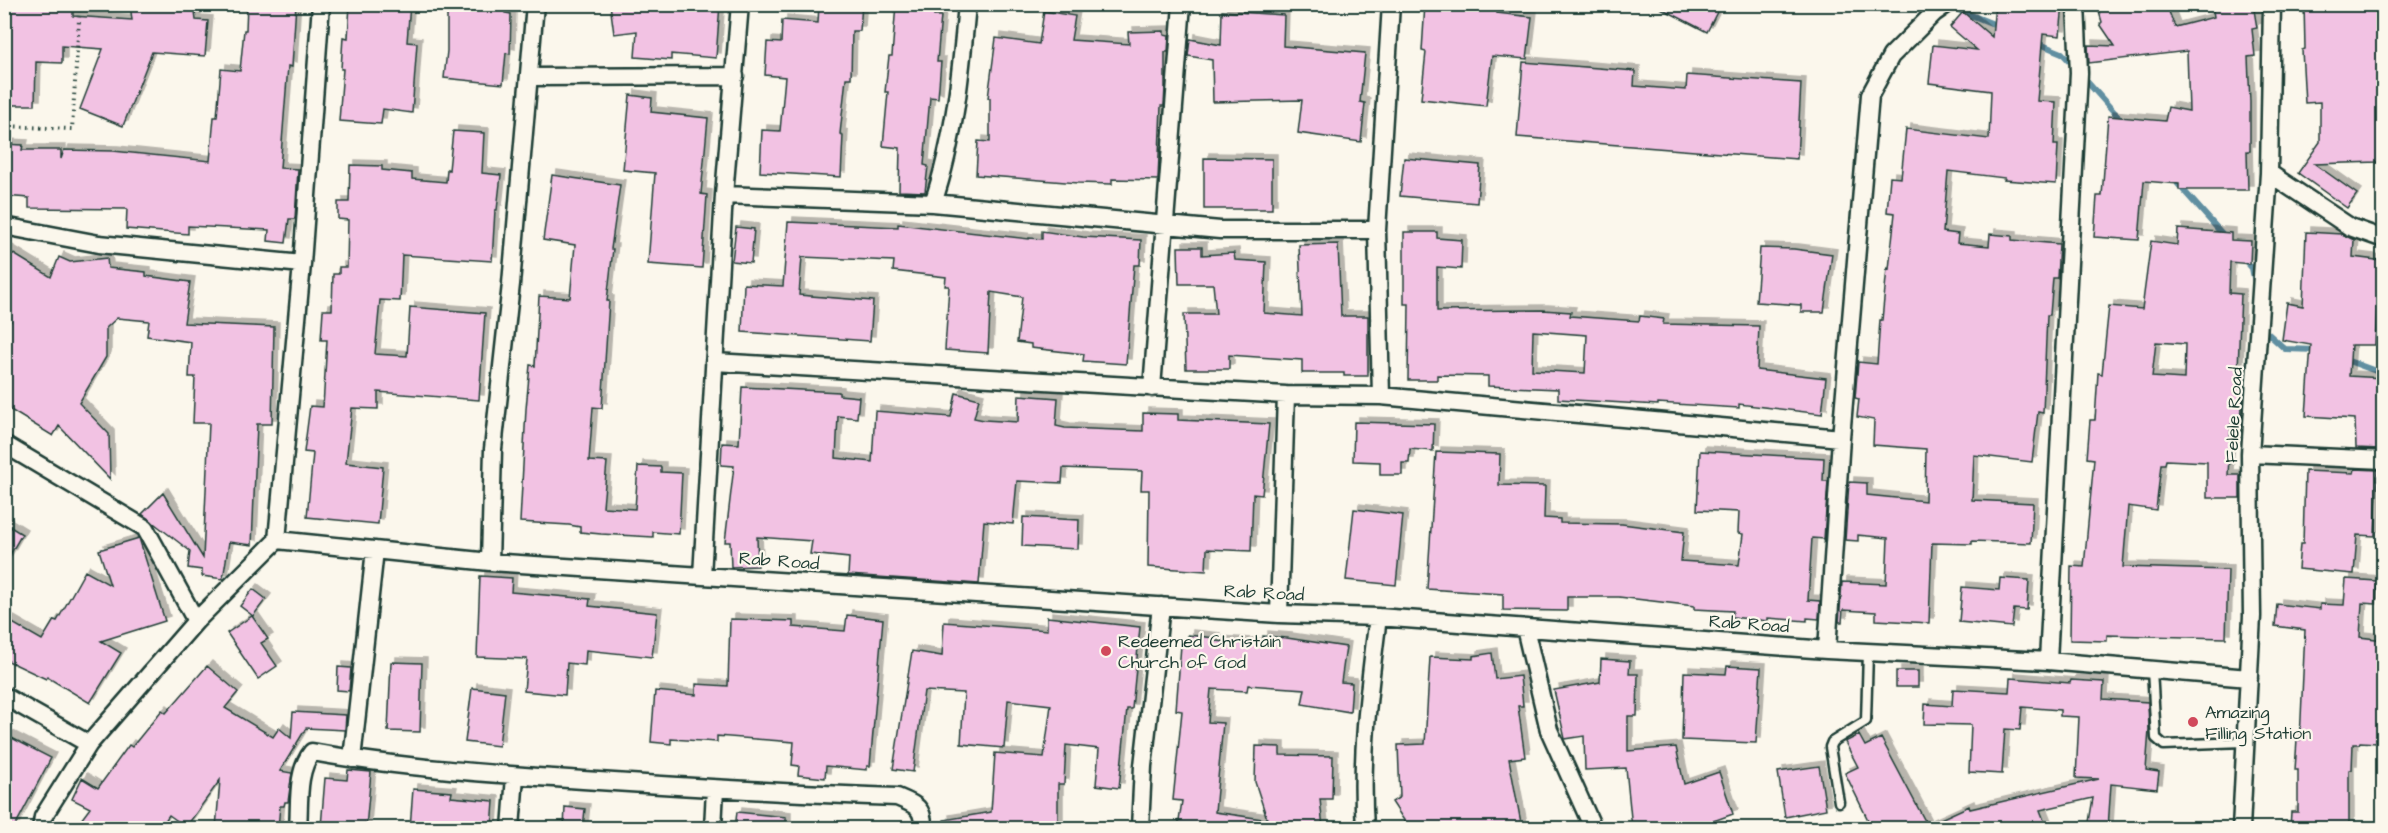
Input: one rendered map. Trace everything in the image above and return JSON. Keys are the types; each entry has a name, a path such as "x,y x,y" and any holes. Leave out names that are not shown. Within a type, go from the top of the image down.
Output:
{"street":[{"path":"41,828 43,817 89,744 196,621 277,540 302,264 321,4"},
{"path":"490,562 493,449 530,77 535,4"},
{"path":"702,576 724,195 740,4"},
{"path":"933,203 951,134 961,72 967,4"},
{"path":"1152,388 1182,4"},
{"path":"1381,396 1377,230 1391,4"},
{"path":"1827,650 1841,438 1870,95 1891,56 1947,4"},
{"path":"2048,661 2079,73 2076,4"},
{"name":"Felele Road","path":"2241,828 2252,616 2250,454 2269,173 2272,4"},
{"path":"530,77 735,76"},
{"path":"2269,173 2350,227 2384,239"},
{"path":"724,195 933,203 1220,230 1377,230"},
{"path":"4,226 99,244 302,264"},
{"path":"714,362 1286,395 1381,396 1841,438"},
{"path":"1279,614 1286,395"},
{"path":"4,444 145,528 196,621"},
{"path":"2250,454 2384,460"},
{"name":"Rab Road","path":"277,540 490,562 1279,614 1378,616 1827,650 2048,661 2249,678"},
{"path":"352,759 375,550"},
{"path":"1140,828 1143,766 1161,606"},
{"path":"1365,828 1362,788 1365,721 1378,616"},
{"path":"1525,628 1549,730 1593,828"},
{"path":"4,696 89,744"},
{"path":"298,828 305,761 312,752 352,759 515,776 715,789 897,797 915,804 924,818 923,828"},
{"path":"511,828 515,776"},
{"path":"713,828 715,789"}],"lane":[{"path":"1839,802 1830,747 1832,742 1866,721 1868,652"},
{"path":"2152,670 2156,738 2164,745 2244,742"}],"path":[{"path":"4,126 72,129 80,4"}],"building":[{"path":"4,4 73,4 73,16 132,20 130,4 194,4 196,20 208,21 205,56 152,52 123,126 80,109 103,49 62,46 62,63 36,62 35,105 4,105"},
{"path":"247,4 296,4 292,67 288,66 280,168 298,169 295,219 289,219 286,243 268,241 269,230 188,226 188,234 126,229 127,209 29,208 29,198 4,196 4,144 23,145 22,150 61,150 61,159 64,150 113,151 210,161 221,69 240,71"},
{"path":"350,4 410,4 407,42 417,43 412,113 383,109 381,124 339,121 343,37 348,38"},
{"path":"447,4 506,4 505,13 511,14 510,54 506,53 503,84 444,78 447,51"},
{"path":"610,4 720,4 716,58 671,54 671,60 635,57 637,31 614,34"},
{"path":"819,4 862,4 860,31 852,31 851,78 846,78 840,134 843,135 841,177 760,172 762,130 780,131 785,77 765,75 767,42 781,43 782,20 818,23"},
{"path":"896,4 936,4 934,16 941,16 937,62 941,62 938,98 930,97 924,165 928,166 925,192 899,191 900,148 883,146 888,92 885,92 889,56 892,56"},
{"path":"1425,4 1499,4 1497,13 1532,17 1527,59 1492,56 1486,106 1421,99 1426,52 1422,51"},
{"path":"1653,4 1721,4 1707,32"},
{"path":"1995,4 2063,4 2060,36 2043,34 2037,101 2056,102 2054,145 2058,145 2056,184 2004,180 2005,178 1948,171 1943,232 1958,234 1957,243 1989,246 1990,234 2012,236 2012,240 2059,244 2057,278 2053,278 2050,315 2047,315 2043,413 2038,412 2032,462 1974,455 1972,500 2033,503 2031,543 1972,541 1972,544 1932,543 1929,623 1876,620 1876,612 1843,610 1842,622 1839,622 1842,582 1886,584 1888,538 1858,535 1858,541 1845,540 1849,482 1867,483 1867,495 1925,501 1926,449 1873,445 1874,420 1857,417 1859,399 1855,398 1858,362 1877,364 1880,320 1882,320 1895,213 1887,212 1890,177 1901,178 1906,129 1989,139 1991,91 1929,83 1933,45 1977,50 1950,27 1963,12 1992,37"},
{"path":"2141,4 2166,4 2175,27 2214,17 2212,4 2253,4 2257,28 2252,29 2255,56 2248,57 2250,151 2247,151 2248,190 2179,190 2179,184 2144,181 2139,240 2094,237 2097,196 2102,196 2108,116 2165,121 2168,107 2189,111 2187,51 2089,63 2088,45 2115,46 2100,24 2102,22 2097,5 2127,5 2129,9"},
{"path":"2304,4 2368,4 2368,10 2383,9 2384,155 2378,162 2315,164 2357,194 2347,208 2298,173 2320,142 2320,102 2305,103 2302,50 2305,49"},
{"path":"1044,11 1075,16 1071,40 1129,44 1128,32 1164,31 1164,35 1169,36 1168,52 1165,52 1164,106 1161,106 1158,180 1112,179 1112,184 976,175 978,141 990,142 990,98 988,98 996,38 1039,44"},
{"path":"1222,11 1284,15 1283,46 1365,53 1360,102 1365,103 1361,142 1298,133 1302,100 1213,102 1212,60 1188,56 1190,39 1221,45"},
{"path":"1523,62 1635,71 1634,86 1686,90 1687,75 1801,83 1797,159 1517,137"},
{"path":"630,95 652,98 651,112 708,118 701,194 707,195 702,268 648,264 655,173 623,170"},
{"path":"453,131 484,133 482,173 501,175 497,210 495,210 492,261 402,255 400,301 380,300 375,354 407,356 410,307 485,313 479,400 378,392 378,409 352,408 346,463 383,467 378,524 307,517 313,453 304,452 310,406 323,407 327,340 321,340 323,310 332,310 333,274 339,274 339,267 347,267 348,220 338,219 338,202 349,202 350,165 382,166 382,170 412,173 412,179 446,182"},
{"path":"1204,158 1272,159 1272,209 1204,209"},
{"path":"1404,158 1480,165 1477,203 1400,196"},
{"path":"552,175 620,185 611,249 613,249 607,301 609,301 602,408 593,407 589,461 607,462 603,507 635,509 638,466 661,467 661,472 682,473 679,534 653,532 653,537 601,534 580,532 580,527 569,525 520,522 526,409 530,365 535,366 539,296 570,298 575,245 543,240"},
{"path":"788,222 898,227 898,224 1029,239 1042,239 1042,231 1083,237 1141,240 1140,265 1134,265 1126,364 1083,361 1084,354 1031,348 1031,344 1017,342 1022,297 991,292 988,353 945,350 949,286 945,286 946,277 893,271 894,261 802,257 799,295 873,301 870,341 742,332 744,284 783,286"},
{"path":"736,227 754,229 751,263 732,261"},
{"path":"2178,229 2231,233 2231,240 2251,241 2250,264 2230,262 2229,293 2241,294 2238,369 2244,369 2241,425 2231,424 2228,475 2240,475 2240,498 2207,498 2207,462 2166,460 2165,464 2161,464 2156,510 2128,506 2123,567 2228,570 2226,638 2107,635 2107,641 2070,640 2071,566 2084,567 2094,459 2087,458 2090,420 2095,420 2098,373 2102,374 2109,306 2142,309 2151,241 2177,245","holes":["2156,342 2185,344 2184,379 2152,377"]},
{"path":"1404,232 1437,232 1437,238 1462,240 1461,269 1437,267 1437,311 1543,310 1571,312 1570,316 1639,321 1640,316 1664,319 1663,324 1759,326 1757,370 1826,378 1822,414 1739,404 1739,408 1558,399 1558,389 1488,386 1488,376 1437,375 1437,380 1408,380 1409,304 1404,304","holes":["1533,331 1587,335 1585,373 1532,370"]},
{"path":"2306,232 2342,234 2354,240 2353,257 2384,261 2384,307 2377,306 2375,345 2351,345 2349,376 2383,378 2380,449 2356,448 2355,419 2306,416 2311,345 2282,340 2287,303 2303,306"},
{"path":"1338,244 1341,316 1368,316 1368,376 1344,376 1344,373 1302,373 1302,360 1229,355 1229,369 1186,369 1184,314 1216,314 1213,284 1179,284 1178,247 1202,247 1202,255 1234,253 1235,260 1266,262 1264,313 1302,316 1299,245"},
{"path":"4,248 51,277 59,257 70,262 107,258 108,268 146,272 146,276 190,282 184,323 274,327 272,424 257,424 252,545 229,542 223,579 202,576 202,570 188,568 190,551 142,514 163,493 203,558 209,423 193,423 195,377 189,377 191,342 147,336 149,321 117,318 106,328 106,357 79,403 109,434 110,479 59,426 53,436 4,406 4,331 11,321 4,317"},
{"path":"1760,248 1794,249 1832,254 1824,312 1801,312 1801,305 1756,302"},
{"path":"742,387 839,392 839,395 859,397 857,418 838,416 836,458 872,462 875,411 951,417 956,393 979,399 974,418 984,420 1018,422 1019,395 1058,398 1056,426 1065,428 1143,431 1143,413 1178,414 1178,420 1269,424 1262,495 1253,494 1251,551 1207,549 1206,571 1148,567 1149,490 1141,490 1142,471 1063,468 1062,483 1017,481 1013,524 984,521 979,584 848,575 849,558 810,554 812,541 757,537 758,566 731,567 730,542 725,542 734,466 721,465 722,443 739,444"},
{"path":"1354,422 1434,424 1433,451 1410,449 1409,463 1402,463 1402,475 1380,475 1380,462 1353,461"},
{"path":"1700,451 1824,458 1823,481 1828,481 1824,539 1812,538 1808,600 1820,601 1819,619 1807,618 1807,621 1768,618 1768,621 1732,617 1733,611 1694,609 1694,606 1619,597 1567,597 1567,611 1503,610 1503,594 1427,589 1436,452 1500,454 1499,485 1545,486 1544,518 1560,519 1560,523 1622,524 1684,532 1681,561 1739,565 1743,534 1738,533 1739,512 1697,510"},
{"path":"2355,469 2378,470 2375,536 2357,535 2354,574 2298,569 2300,544 2303,544 2305,471 2354,473"},
{"path":"1354,509 1403,515 1396,585 1346,580"},
{"path":"1023,517 1079,520 1078,549 1022,546"},
{"path":"4,523 22,534 4,565"},
{"path":"139,538 165,621 101,641 121,653 90,703 47,677 46,679 4,659 4,618 42,640 54,620 57,621 85,571 110,585 99,550"},
{"path":"480,576 512,578 511,592 590,599 589,606 657,613 652,657 586,650 585,665 567,663 565,695 524,691 527,659 477,657"},
{"path":"2000,578 2029,580 2027,610 2014,609 2012,627 1959,622 1962,587 1999,590"},
{"path":"2346,579 2377,581 2376,604 2362,603 2360,637 2384,640 2384,674 2377,743 2353,744 2352,770 2349,770 2349,828 2290,828 2291,812 2298,812 2298,770 2295,770 2297,740 2300,740 2305,630 2275,626 2277,604 2320,609 2320,604 2344,605"},
{"path":"253,589 266,599 253,616 240,606"},
{"path":"847,615 883,619 870,766 867,766 867,770 826,766 825,778 798,775 799,766 792,765 794,742 717,736 717,742 671,739 671,744 651,742 655,691 696,695 696,684 728,686 730,619 793,621 793,627 845,631"},
{"path":"252,616 268,639 261,643 277,666 258,679 227,633"},
{"path":"1047,617 1140,627 1132,709 1127,709 1119,788 1096,785 1099,749 1066,745 1064,784 1058,784 1058,828 945,828 944,820 991,812 995,753 1044,757 1051,705 1008,700 1004,748 961,744 964,693 924,691 913,772 893,769 912,651 942,656 944,622 1047,630"},
{"path":"1188,635 1215,638 1214,641 1263,644 1263,636 1346,647 1341,682 1352,683 1350,712 1302,704 1305,689 1248,685 1247,691 1211,689 1208,722 1223,723 1215,812 1262,819 1262,828 1178,828 1182,801 1173,800 1182,711 1176,710 1181,645 1187,646"},
{"path":"1492,653 1495,679 1520,676 1523,706 1518,706 1525,757 1509,759 1522,828 1409,828 1392,802 1400,797 1398,745 1425,744 1430,657 1473,659 1473,656"},
{"path":"1601,659 1630,661 1629,674 1638,674 1637,716 1628,716 1628,751 1676,747 1684,784 1719,772 1733,814 1694,828 1632,828 1626,768 1585,770 1584,736 1565,739 1554,690 1600,682"},
{"path":"391,662 422,663 420,732 388,731"},
{"path":"207,666 238,692 225,708 273,737 279,728 291,738 293,712 346,715 345,730 306,728 280,771 292,773 288,802 280,806 278,828 216,828 220,780 186,827 169,815 160,828 75,828 90,808 72,799 82,778 98,788 129,745 132,747 162,710 166,713"},
{"path":"1727,666 1761,668 1756,743 1682,740 1684,672 1726,674"},
{"path":"338,667 351,668 349,691 337,690"},
{"path":"1896,671 1918,671 1918,687 1896,687"},
{"path":"2010,678 2070,683 2071,680 2104,682 2103,699 2148,702 2149,730 2146,770 2159,772 2157,789 2111,784 2108,828 2088,828 2093,798 2040,810 2047,828 1921,828 1969,806 1970,809 2099,779 2076,778 2079,717 2060,716 2060,710 2022,707 2020,730 2005,729 2002,774 1969,772 1971,725 1924,724 1925,704 1952,706 1953,689 2009,692"},
{"path":"472,688 505,692 499,746 465,742"},
{"path":"4,734 51,758 14,828 4,828"},
{"path":"1859,735 1865,746 1881,738 1926,823 1918,828 1887,828 1884,824 1872,828 1845,773 1858,767 1845,742"},
{"path":"1256,746 1280,747 1280,755 1333,756 1332,799 1320,799 1323,828 1270,828 1255,782"},
{"path":"1819,766 1826,809 1785,817 1778,772"},
{"path":"348,770 371,772 366,828 321,827 325,778 347,780"},
{"path":"413,789 452,792 451,797 494,801 492,828 410,828"},
{"path":"565,807 585,809 583,828 564,828"},
{"path":"737,812 786,817 786,828 735,828"}],"waterway":[{"path":"1946,5 2001,27"},
{"path":"2035,42 2062,53 2076,68"},
{"path":"2082,76 2123,122"},
{"path":"2178,184 2225,237"},
{"path":"2243,258 2252,268 2255,283"},
{"path":"2263,326 2263,329 2285,349 2317,350"},
{"path":"2343,359 2384,374"}],"place":[{"name":"Redeemed Christain Church of God","path":"1106,651"},
{"name":"Amazing Filling Station","path":"2193,722"}]}
